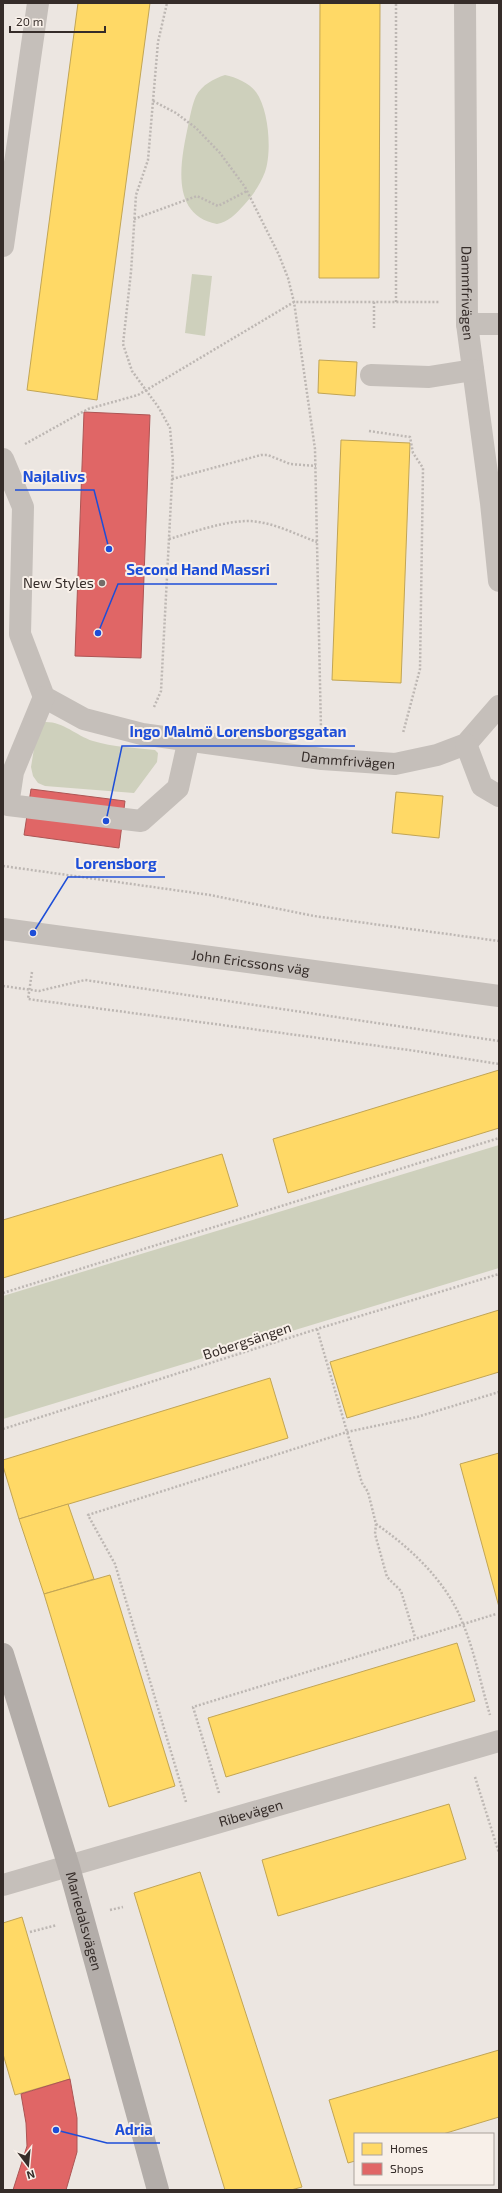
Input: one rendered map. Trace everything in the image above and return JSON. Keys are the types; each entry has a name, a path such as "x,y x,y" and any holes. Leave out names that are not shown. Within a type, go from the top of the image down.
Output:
{"main road":[{"name":"Mariedalsvägen","path":"3,1654 69,1867 158,2190"}],"street":[{"path":"3,246 38,3"},
{"name":"Dammfrivägen","path":"465,3 467,324 491,503 499,581"},
{"path":"467,324 499,324"},
{"path":"371,375 429,377 473,370"},
{"path":"3,459 23,507 12,633 44,697 13,772 8,805 141,821 178,788 189,739"},
{"name":"Dammfrivägen","path":"44,697 84,719 142,734 189,739 322,760 395,764 437,755 466,744 499,706"},
{"path":"466,744 482,786 499,796"},
{"name":"John Ericssons väg","path":"3,929 499,996"},
{"name":"Ribevägen","path":"3,1885 194,1831 498,1741"}],"path":[{"path":"142,734 161,691 172,479 170,428 159,408 145,391 132,371 123,344 131,272 136,195 148,160 158,42 167,3"},
{"path":"396,3 396,302"},
{"path":"153,101 176,113 196,128 220,152 247,191 279,255 288,278 294,302 315,449 322,760"},
{"path":"134,219 197,196 218,206 247,191"},
{"path":"23,445 88,409 138,395 294,302 466,302"},
{"path":"374,302 374,330"},
{"path":"369,431 410,437 413,453 423,468 420,669 395,764"},
{"path":"172,479 260,455 268,455 290,464 316,466"},
{"path":"169,539 212,526 247,522 268,524 317,542"},
{"path":"3,866 210,895 314,916 499,941"},
{"path":"32,972 28,999 416,1051 499,1064"},
{"path":"3,986 39,991 86,980 499,1040"},
{"path":"3,1293 499,1138"},
{"name":"Bobergsängen","path":"3,1430 318,1329 499,1274"},
{"path":"318,1329 362,1483 368,1492 376,1524 375,1534 387,1577 401,1590 415,1637"},
{"path":"194,1831 115,1564 88,1515 347,1432 417,1417 499,1392"},
{"path":"376,1524 395,1537 426,1567 451,1599 464,1624 498,1741"},
{"path":"228,1820 192,1707 415,1637 496,1614"},
{"path":"467,1750 499,1853"}],"green space":[{"path":"225,75 234,77 246,83 256,92 264,109 269,143 265,172 253,194 235,214 225,221 217,224 202,219 191,210 185,198 181,170 185,140 193,103 196,96 208,83"},
{"path":"192,274 212,276 205,336 185,333"},
{"path":"44,722 51,722 63,726 93,741 108,745 155,750 158,753 157,762 134,793 45,786 38,783 33,776 31,767 37,730"},
{"path":"499,1145 499,1268 3,1419 3,1296"}],"building: Homes":[{"path":"78,3 150,3 97,400 27,390"},
{"path":"320,3 380,3 379,278 319,278"},
{"path":"319,360 357,362 355,396 318,393"},
{"path":"341,440 410,443 401,683 332,680"},
{"path":"396,792 443,796 439,838 392,833"},
{"path":"499,1070 499,1128 288,1193 273,1139"},
{"path":"222,1154 238,1206 3,1278 3,1220"},
{"path":"499,1310 499,1372 347,1418 330,1362"},
{"path":"270,1378 288,1438 19,1519 3,1466 3,1460"},
{"path":"499,1453 499,1607 460,1464"},
{"path":"68,1504 94,1579 44,1594 19,1519"},
{"path":"110,1575 175,1786 109,1807 44,1594"},
{"path":"457,1643 475,1701 226,1777 208,1718"},
{"path":"449,1804 466,1859 278,1916 262,1860"},
{"path":"200,1872 302,2187 291,2190 225,2190 134,1893"},
{"path":"22,1917 70,2079 15,2095 3,2054 3,1923"},
{"path":"499,2050 499,2117 446,2133 354,2133 354,2161 348,2163 329,2100"}],"building: Shops":[{"path":"84,412 150,415 141,658 75,656"},
{"path":"31,789 125,801 119,848 24,835"},
{"path":"70,2079 77,2118 77,2152 66,2190 13,2190 27,2146 26,2123 21,2094"}],"place":[{"name":"Najlalivs","path":"109,549"},
{"name":"New Styles","path":"102,583"},
{"name":"Second Hand Massri","path":"98,633"},
{"name":"Ingo Malmö Lorensborgsgatan","path":"106,821"},
{"name":"Lorensborg","path":"33,933"},
{"name":"Adria","path":"56,2130"}]}
